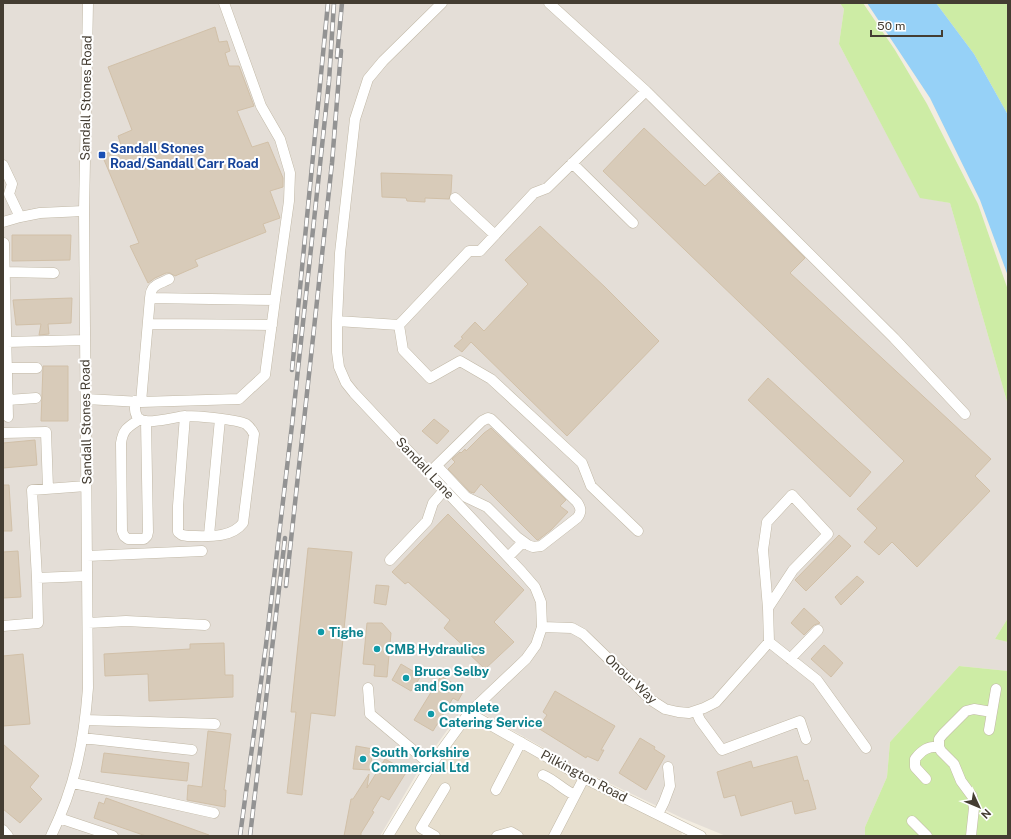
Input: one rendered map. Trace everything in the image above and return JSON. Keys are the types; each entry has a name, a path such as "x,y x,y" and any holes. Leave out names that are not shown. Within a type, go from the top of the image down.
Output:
{"street":[{"name":"Sandall Stones Road","path":"51,836 72,783 86,720 88,688 84,211 88,3"},
{"path":"86,399 138,402 239,399 265,376 289,201 290,173 280,139 261,106 224,3"},
{"name":"Sandall Lane","path":"388,836 431,765 469,713 526,659 536,644 542,627 541,602 535,587 445,489 433,470 354,393 346,383 339,367 337,352 337,321 340,253 355,119 368,79 383,61 442,3"},
{"path":"549,3 646,91 894,338 965,414"},
{"path":"399,325 469,251 480,251 534,193 547,188 646,91"},
{"path":"572,163 633,223"},
{"path":"3,165 12,184 9,194 20,217"},
{"path":"455,198 494,235"},
{"path":"3,222 40,213 84,211"},
{"path":"4,243 8,416"},
{"path":"5,272 54,273"},
{"path":"169,279 150,290 148,324 138,402 135,413 143,420 148,532 147,536 144,538 128,539 124,536 122,531 122,434 126,428 143,420 185,416 237,421 246,424 251,428 254,434 243,523 239,528 225,535 188,536 182,535 178,532 178,506 185,416"},
{"path":"150,298 275,300"},
{"path":"337,321 399,325"},
{"path":"148,324 272,325"},
{"path":"399,325 403,350 430,378 460,361 490,379 582,463 591,486 638,531"},
{"path":"6,342 84,340"},
{"path":"6,371 37,368"},
{"path":"8,400 36,398"},
{"path":"488,418 495,422 577,502 581,509 580,515 541,546 534,546 523,542 487,507 466,497 433,470 482,421 488,418"},
{"path":"209,535 220,419"},
{"path":"3,433 46,432 48,488"},
{"path":"3,626 38,622 32,490 86,486"},
{"path":"390,560 428,521 433,503 445,489"},
{"path":"768,608 793,570 828,534 792,495 766,522 764,550 769,642 817,680 866,748"},
{"path":"508,556 523,542"},
{"path":"87,556 202,551"},
{"path":"37,578 87,576"},
{"path":"88,623 126,621 205,624"},
{"name":"Onour Way","path":"542,627 572,628 583,634 651,700 665,709 683,713 696,711 716,702 769,642"},
{"path":"790,659 818,630"},
{"path":"368,688 370,714 431,765"},
{"path":"989,730 996,689"},
{"path":"971,836 974,808 972,796 970,791 961,781 954,764 939,747 939,743 941,736 966,711 974,709 992,712"},
{"path":"696,711 700,720 722,750 800,721 806,739"},
{"name":"Pilkington Road","path":"469,713 584,778 701,836"},
{"path":"86,720 215,724"},
{"path":"82,738 192,750"},
{"path":"496,790 521,742"},
{"path":"926,779 915,767 915,758 924,749 939,747"},
{"path":"658,814 670,786 668,767"},
{"path":"543,775 553,779 568,792 575,795"},
{"path":"554,836 584,778"},
{"path":"72,783 151,799 214,814"},
{"path":"435,836 419,832 445,788"},
{"path":"59,818 113,836"},
{"path":"912,822 928,836"},
{"path":"3,830 8,836"},
{"path":"497,836 511,832 518,836"}],"shaded area":[{"path":"3,3 840,3 844,9 839,44 920,197 950,203 1008,405 1008,618 995,639 1008,642 1008,671 959,666 890,742 887,777 865,827 865,836 726,836 682,818 584,771 466,704 420,768 380,836 3,836"},
{"path":"470,720 572,777 681,830 682,836 394,836 433,768"}],"green space":[{"path":"840,3 863,3 895,50 927,104 978,204 1008,290 1008,405 950,203 920,198 839,44 844,9"},
{"path":"936,3 1008,3 1008,115 974,54"},
{"path":"1008,618 1008,642 995,639"},
{"path":"959,666 1008,671 1008,836 865,836 865,827 887,777 890,742"}],"water":[{"path":"867,3 936,3 974,54 1008,115 1008,276 980,200 930,98"}],"building":[{"path":"215,27 219,42 227,41 230,51 225,53 229,66 239,66 254,106 237,111 252,147 268,142 283,178 283,187 270,191 280,218 263,224 266,232 195,260 198,266 175,276 170,273 166,273 148,283 130,246 139,243 102,155 122,148 118,136 132,130 108,67"},
{"path":"644,128 705,186 719,173 805,258 790,273 991,459 975,476 990,491 917,567 892,542 879,555 864,542 877,528 857,509 904,461 603,171"},
{"path":"381,173 452,175 451,193 449,199 425,198 425,202 407,201 406,198 382,197"},
{"path":"540,226 605,287 659,341 567,436 471,342 462,352 454,346 463,338 461,337 475,322 484,331 528,284 505,260"},
{"path":"12,235 71,235 70,260 12,261"},
{"path":"72,298 71,323 48,324 49,334 39,335 41,324 16,325 13,300"},
{"path":"43,366 68,366 68,421 41,421"},
{"path":"768,378 871,472 850,497 748,400"},
{"path":"434,419 449,431 437,444 422,431"},
{"path":"491,428 566,500 560,506 568,512 551,530 538,540 481,484 474,493 470,492 448,469 455,462 452,459 465,449 466,451"},
{"path":"35,440 37,465 3,468 3,443"},
{"path":"3,485 9,485 12,531 3,531"},
{"path":"448,514 524,590 494,622 514,642 485,669 466,651 468,650 444,628 450,620 408,582 405,584 392,572"},
{"path":"839,535 851,546 806,591 795,580"},
{"name":"Tighe","path":"308,548 352,552 335,716 311,713 302,795 287,793 296,712 291,712"},
{"path":"18,551 21,597 3,598 3,552"},
{"path":"857,576 864,582 841,605 835,597"},
{"path":"376,585 389,586 386,605 374,603"},
{"path":"804,608 820,623 814,625 804,635 791,623"},
{"name":"CMB Hydraulics","path":"367,623 382,623 391,633 387,677 374,676 375,665 363,664"},
{"path":"224,643 225,675 233,675 233,697 149,701 148,674 105,676 104,654 190,649 190,644"},
{"path":"824,645 843,663 831,677 811,659"},
{"path":"23,654 30,724 3,726 3,656"},
{"name":"Bruce Selby and Son","path":"401,664 421,676 411,691 392,680"},
{"path":"441,676 464,690 458,701 453,698 433,731 414,720"},
{"path":"555,691 615,726 601,750 604,750 598,761 587,756 586,758 538,728 547,715 543,712"},
{"path":"208,731 231,734 224,790 226,790 225,807 187,800 188,785 202,787"},
{"path":"640,738 655,747 654,749 665,756 646,790 619,773"},
{"path":"3,744 39,776 30,787 42,799 20,823 3,809"},
{"name":"South Yorkshire Commercial Ltd","path":"356,746 373,749 370,770 353,769"},
{"path":"104,753 189,763 187,781 101,772"},
{"path":"797,756 804,781 808,780 816,809 795,814 792,801 741,816 735,795 724,798 717,772 751,761 753,768"},
{"path":"385,759 407,771 389,800 381,796 372,811 374,812 361,833 361,836 344,836 351,799 353,799 369,774 367,788"},
{"path":"106,798 209,836 146,836 94,818 99,802 104,804"}],"railway":[{"path":"292,370 328,3"},
{"path":"240,836 266,645 292,425 329,81 334,3"},
{"path":"337,57 342,3"},
{"path":"286,586 332,163 341,51"},
{"path":"250,836 285,538"}],"place":[{"name":"Sandall Stones Road/Sandall Carr Road","path":"102,155"},
{"name":"Tighe","path":"321,632"},
{"name":"CMB Hydraulics","path":"377,649"},
{"name":"Bruce Selby and Son","path":"406,678"},
{"name":"Complete Catering Service","path":"431,714"},
{"name":"South Yorkshire Commercial Ltd","path":"363,759"}]}
